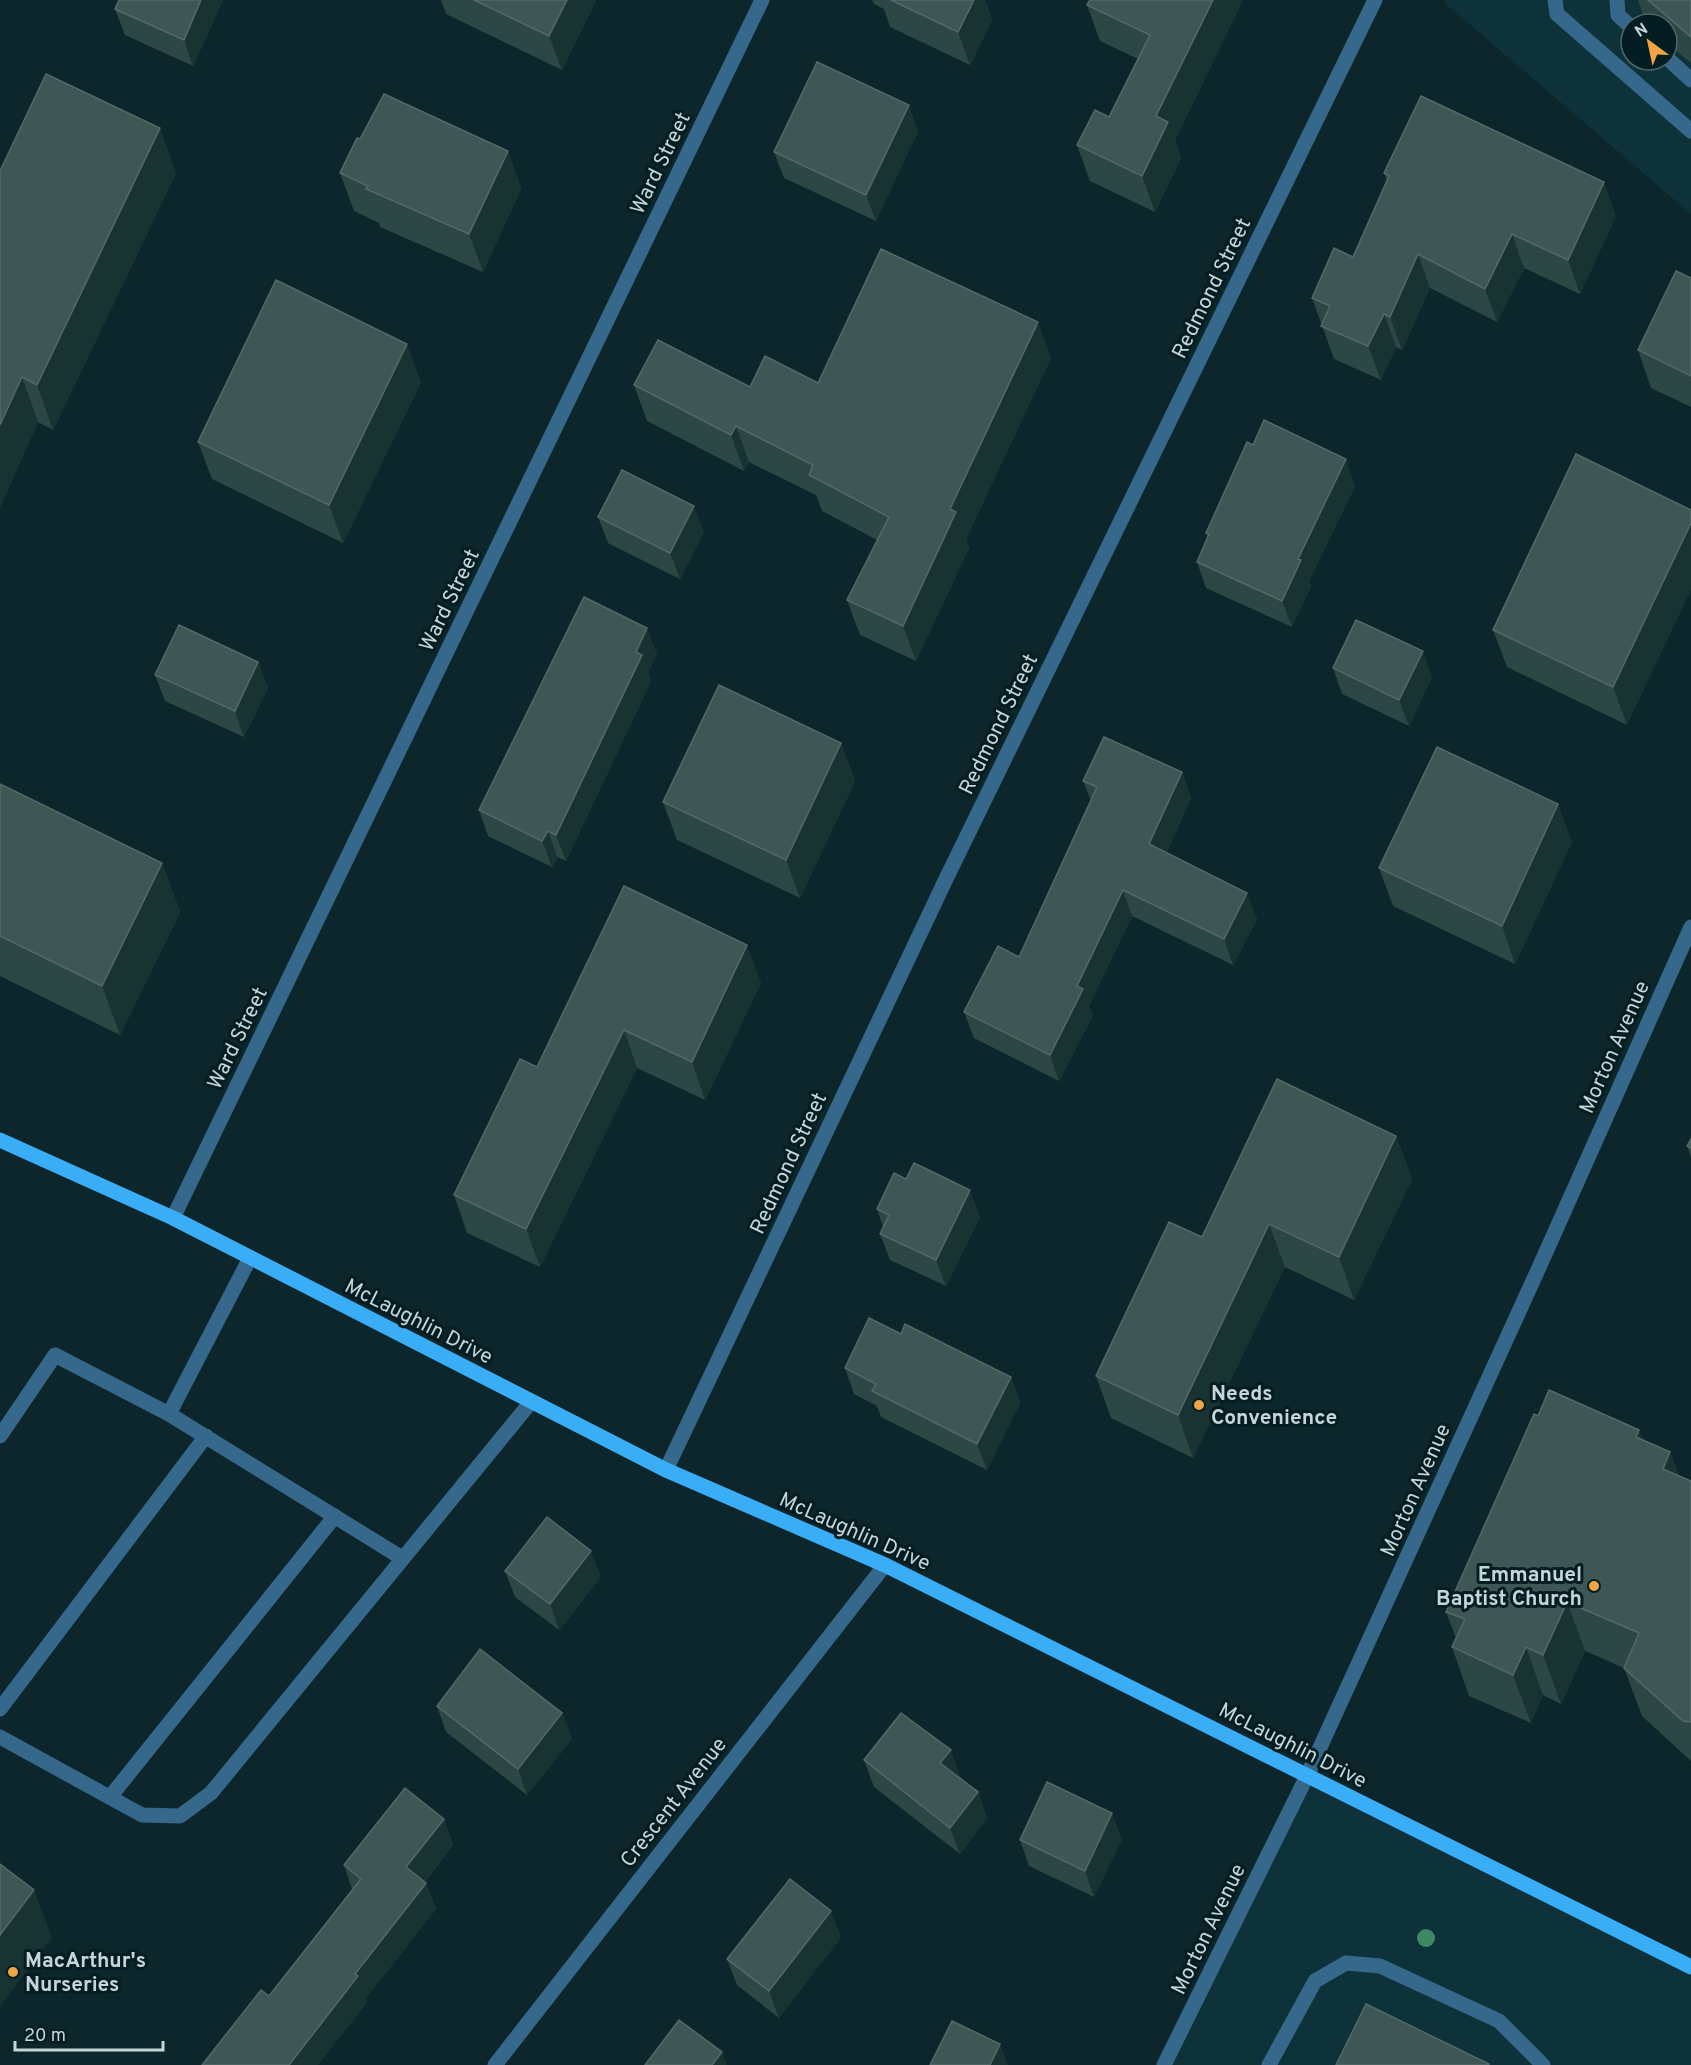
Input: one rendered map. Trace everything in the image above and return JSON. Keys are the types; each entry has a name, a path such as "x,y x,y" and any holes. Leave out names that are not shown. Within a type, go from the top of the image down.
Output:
{"main road":[{"name":"McLaughlin Drive","path":"0,1140 173,1218 666,1470 885,1565 1691,1966"}],"street":[{"name":"Ward Street","path":"173,1218 762,0"},
{"name":"Redmond Street","path":"666,1470 945,881 1375,0"},
{"path":"1555,0 1557,14 1691,131"},
{"path":"1617,0 1619,16"},
{"path":"1679,69 1691,80"},
{"name":"Morton Avenue","path":"1164,2065 1307,1776 1537,1272 1691,927"},
{"path":"169,1414 250,1258"},
{"path":"0,1436 55,1355 169,1414 402,1557"},
{"path":"0,1737 142,1815 180,1816 211,1793 531,1402"},
{"path":"0,1709 206,1436"},
{"path":"110,1797 334,1516"},
{"name":"Crescent Avenue","path":"495,2065 885,1565"},
{"path":"1269,2065 1315,1981 1346,1963 1380,1966 1499,2021 1543,2065"}],"shaded area":[{"path":"1443,0 1691,0 1691,214 1447,5"},
{"path":"1307,1776 1691,1967 1691,2065 1164,2065"}],"building":[{"path":"119,0 201,0 184,40 115,9"},
{"path":"474,0 567,0 549,36"},
{"path":"891,0 974,0 958,32"},
{"path":"1090,0 1213,0 1156,116 1168,122 1142,176 1077,145 1095,110 1109,117 1150,35 1087,5"},
{"path":"1648,0 1691,0 1691,37 1679,27 1679,12 1662,12"},
{"path":"817,62 909,105 866,195 774,152"},
{"path":"46,74 160,128 37,385 22,377 0,425 0,171"},
{"path":"384,94 508,151 469,234 366,189 368,186 340,173 357,138 360,139"},
{"path":"1421,96 1604,182 1568,260 1512,234 1485,289 1418,254 1390,317 1384,314 1368,346 1321,326 1330,306 1312,298 1334,248 1353,257 1389,176 1384,173"},
{"path":"881,249 1038,322 950,509 956,512 903,626 847,600 889,517 809,475 813,465 736,426 731,435 634,385 658,340 750,387 765,356 818,383"},
{"path":"1676,271 1691,278 1691,376 1638,350"},
{"path":"276,280 407,344 329,505 198,442"},
{"path":"1264,420 1346,459 1298,559 1301,560 1282,601 1197,562 1209,534 1206,533 1247,442 1253,445"},
{"path":"1576,454 1691,510 1691,523 1613,687 1493,630"},
{"path":"622,470 694,506 670,553 598,517"},
{"path":"584,597 647,628 636,652 642,655 556,835 548,831 542,841 479,810"},
{"path":"1356,620 1423,651 1399,700 1333,668"},
{"path":"179,625 258,662 235,711 155,675"},
{"path":"719,685 841,743 786,860 663,802"},
{"path":"1104,737 1182,772 1149,844 1247,893 1224,939 1123,890 1077,986 1083,989 1050,1055 964,1012 998,946 1019,957 1097,787 1083,781"},
{"path":"1437,747 1558,804 1502,926 1379,868"},
{"path":"0,784 162,863 102,986 0,936"},
{"path":"624,886 747,945 692,1062 624,1030 526,1229 454,1195 520,1059 537,1067"},
{"path":"1277,1079 1396,1136 1339,1257 1269,1224 1178,1415 1096,1376 1169,1222 1202,1237"},
{"path":"914,1163 970,1190 936,1260 880,1234 889,1215 877,1209 894,1173 906,1179"},
{"path":"869,1318 901,1334 905,1324 1011,1377 977,1444 872,1391 876,1384 845,1368"},
{"name":"Emmanuel Baptist Church","path":"1549,1390 1639,1430 1636,1437 1670,1452 1663,1469 1691,1481 1691,1722 1683,1721 1624,1668 1639,1633 1567,1602 1543,1655 1526,1647 1513,1675 1452,1647 1465,1619 1446,1612 1534,1414 1538,1416"},
{"path":"547,1517 591,1551 550,1604 505,1571"},
{"path":"480,1649 562,1713 518,1769 437,1706"},
{"path":"901,1713 951,1750 940,1763 978,1792 950,1828 864,1760"},
{"path":"1047,1782 1112,1813 1085,1871 1020,1840"},
{"path":"405,1788 444,1819 406,1867 426,1883 355,1974 358,1976 289,2065 202,2065 261,1990 269,1996 361,1879 344,1865"},
{"path":"0,1864 34,1890 0,1935"},
{"path":"790,1879 831,1911 769,1991 727,1959"},
{"path":"1366,2004 1489,2064 1489,2065 1336,2065"},
{"path":"679,2020 722,2052 712,2065 645,2065"},
{"path":"952,2021 1000,2044 990,2065 930,2065"}],"place":[{"name":"Needs Convenience","path":"1199,1405"},
{"name":"Emmanuel Baptist Church","path":"1594,1586"},
{"name":"MacArthur's Nurseries","path":"13,1972"}]}
